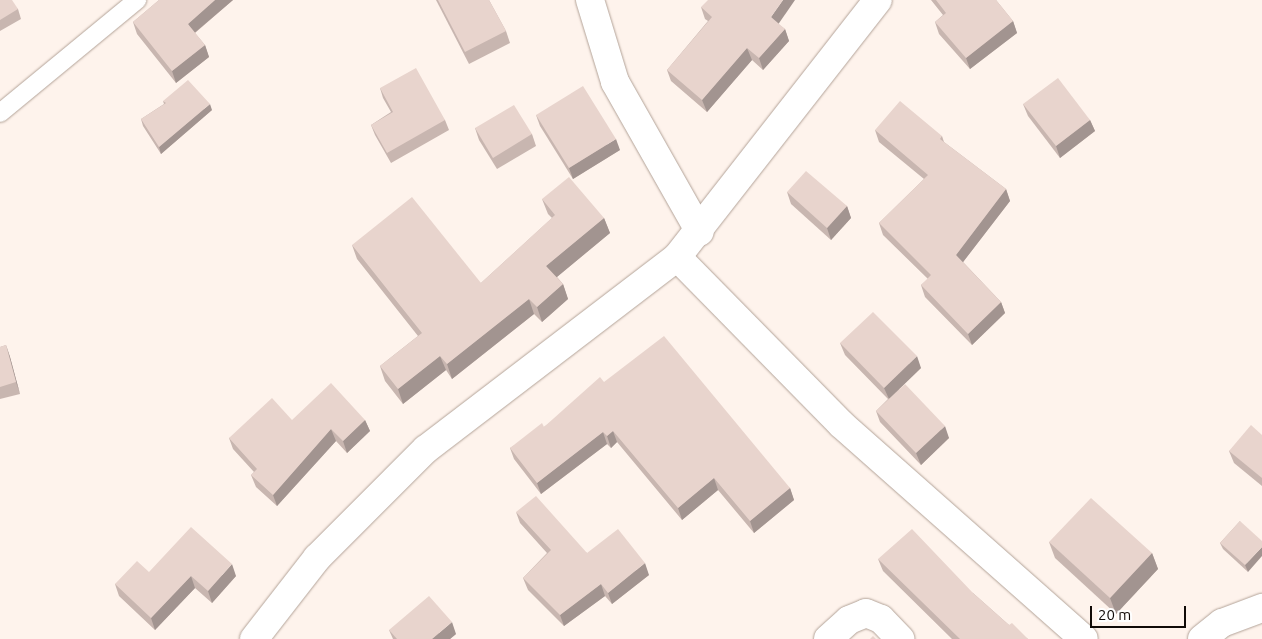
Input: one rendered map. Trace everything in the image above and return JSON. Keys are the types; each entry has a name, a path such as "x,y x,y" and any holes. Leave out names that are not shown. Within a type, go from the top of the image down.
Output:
{"street":[{"path":"590,0 615,82 700,232"},
{"path":"254,639 318,558 426,449 678,257 700,232 878,0"},
{"path":"678,257 840,424 1084,639"},
{"path":"1202,639 1222,623 1262,608"},
{"path":"828,639 849,620 866,613 881,619 900,639"}],"lane":[{"path":"0,113 137,0"}],"building":[{"path":"0,0 12,0 18,9 0,20"},
{"path":"159,0 215,0 188,24 205,45 172,71 133,22"},
{"path":"438,0 489,0 506,31 465,52"},
{"path":"708,0 783,0 771,17 785,29 759,58 747,48 702,100 667,70 712,17 701,7"},
{"path":"936,0 996,0 1013,21 966,58 935,22 946,13"},
{"path":"416,68 445,120 387,153 371,125 393,112 380,88"},
{"path":"1058,78 1090,120 1056,146 1023,104"},
{"path":"188,80 210,104 159,147 141,119 166,103 163,101"},
{"path":"583,86 616,139 569,168 536,115"},
{"path":"900,101 942,136 940,139 1006,189 956,255 1001,302 968,334 921,285 931,275 879,223 928,175 875,130"},
{"path":"514,105 532,134 493,158 475,128"},
{"path":"806,171 847,206 827,228 787,192"},
{"path":"569,177 604,218 546,266 563,284 537,307 529,299 447,364 440,356 398,389 380,366 422,333 352,245 412,197 481,283 555,215 542,199"},
{"path":"873,312 917,356 884,388 840,343"},
{"path":"664,336 790,488 750,521 714,478 678,508 613,431 607,436 603,432 537,483 510,448 542,423 544,427 600,377 604,382"},
{"path":"6,345 16,382 0,387 0,347"},
{"path":"331,383 365,420 343,441 331,429 273,495 251,475 257,469 229,438 272,398 292,420"},
{"path":"905,384 945,426 916,453 876,411"},
{"path":"1251,425 1262,435 1262,478 1229,451"},
{"path":"536,496 587,553 618,529 645,563 608,593 601,584 560,615 523,578 551,550 516,512"},
{"path":"1091,498 1152,553 1110,598 1049,542"},
{"path":"1240,521 1262,541 1262,547 1245,565 1220,543"},
{"path":"191,527 232,564 208,591 191,576 151,618 115,584 137,561 149,572"},
{"path":"912,529 973,593 1009,625 1012,623 1028,639 960,639 878,559"},
{"path":"429,596 452,622 432,639 397,639 389,630"}]}
